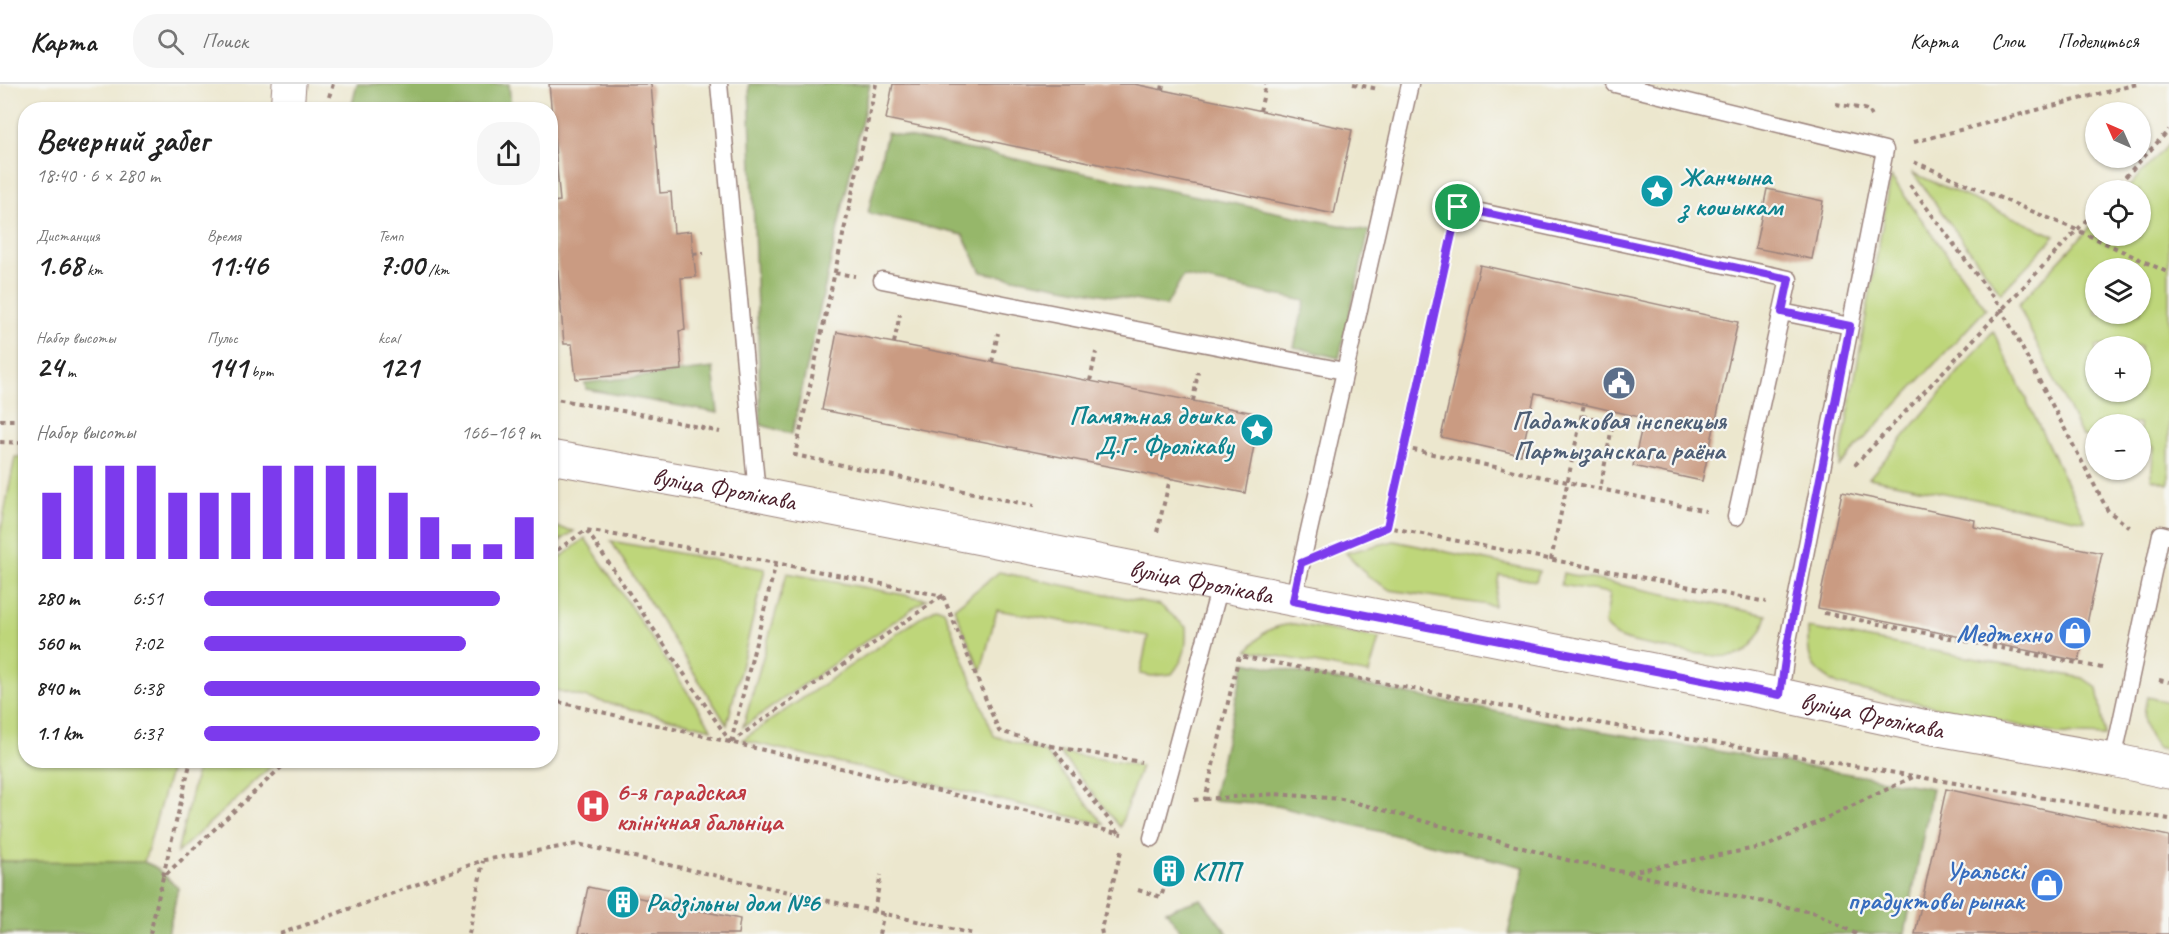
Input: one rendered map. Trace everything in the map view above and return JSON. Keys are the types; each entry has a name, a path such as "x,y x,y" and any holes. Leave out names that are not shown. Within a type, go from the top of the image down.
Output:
{"street":[{"path":"288,102 289,84"},
{"name":"вуліца Фролікава","path":"558,458 757,494 1780,695 1926,727 2169,772"}],"lane":[{"path":"719,84 757,494"},
{"path":"1293,601 1410,84"},
{"path":"1615,84 1885,150 1787,646 1780,695"},
{"path":"1458,207 1789,279 1736,517"},
{"path":"882,280 1344,371"},
{"path":"1782,312 1850,326"},
{"path":"2113,760 2161,534 2169,536"},
{"path":"1152,838 1220,586"}],"path":[{"path":"795,455 876,84"},
{"path":"1162,90 1163,84"},
{"path":"1260,111 1266,84"},
{"path":"1885,150 2137,84"},
{"path":"1869,110 1885,150 2001,308 2108,511 2158,549"},
{"path":"2122,180 2169,130"},
{"path":"1885,150 2077,230 2169,273"},
{"path":"1387,527 1458,207"},
{"path":"1847,473 2085,222"},
{"path":"693,254 705,253"},
{"path":"882,280 887,297 902,300 894,343"},
{"path":"992,362 998,330"},
{"path":"1090,381 1097,349"},
{"path":"1193,401 1199,369"},
{"path":"558,399 650,416 753,440 795,455 1042,507"},
{"path":"1551,560 1584,404"},
{"path":"1582,416 1613,422 1600,489"},
{"path":"0,420 18,420"},
{"path":"0,442 18,443"},
{"path":"1404,448 1736,517"},
{"path":"1156,532 1170,479"},
{"path":"1301,563 1387,527 2131,674"},
{"path":"558,549 586,530 776,563 943,596"},
{"path":"586,530 731,743"},
{"path":"731,743 776,563"},
{"path":"731,743 943,596"},
{"path":"943,596 999,731 1051,746 1147,763"},
{"path":"1239,656 1563,717 2169,819"},
{"path":"558,702 1121,835"},
{"path":"1051,746 1121,835"},
{"path":"150,934 189,768"},
{"path":"163,877 280,768"},
{"path":"1626,873 1767,846 1913,777"},
{"path":"1205,799 1275,794 1342,799 1571,861 1815,913 1856,934"},
{"path":"1102,934 1101,929 1122,851 1121,835 1125,825"},
{"path":"280,934 484,860 577,844 974,934"},
{"path":"469,934 484,860"},
{"path":"873,911 881,875"},
{"path":"1138,890 1161,897 1164,885"},
{"path":"879,934 884,913"}],"green space":[{"path":"357,84 509,84 510,102 353,102"},
{"path":"749,84 870,84 792,434 761,425"},
{"path":"887,133 1369,231 1339,358 1294,347 1305,301 1183,276 1166,306 981,272 963,235 868,213"},
{"path":"2169,144 2169,484 2151,479 2154,447 2151,446 2151,414 2085,414 2085,436 2082,436 2018,305 2085,233 2085,246 2151,246 2151,180 2135,180 2146,168 2151,168 2151,163"},
{"path":"1913,173 2055,236 2001,293"},
{"path":"1891,177 1986,309 1839,466"},
{"path":"1993,331 2085,521 1869,478"},
{"path":"713,368 718,413 586,389 585,383"},
{"path":"15,457 18,457 18,768 171,768 144,862 155,867 178,888 168,934 0,934 0,535"},
{"path":"558,528 574,531 558,542"},
{"path":"585,538 712,729 558,691 558,559"},
{"path":"611,541 765,569 727,725"},
{"path":"1394,541 1539,571 1536,581 1499,575 1494,606 1390,590 1369,577 1346,553"},
{"path":"999,572 1160,605 1186,627 1185,647 1180,663 1172,674 1152,676 1140,674 1148,636 997,610 981,671 954,608"},
{"path":"787,573 926,599 743,727"},
{"path":"1563,573 1767,615 1757,638 1738,655 1716,656 1659,647 1614,635 1605,624 1610,593 1561,585"},
{"path":"936,607 944,610 994,736 1045,752 1104,824 742,740"},
{"path":"1294,624 1379,638 1369,674 1248,650 1272,628"},
{"path":"1808,628 2083,678 2097,688 2105,736 2057,734 1839,685 1822,674 1812,663"},
{"path":"1245,662 1565,725 1932,788 1905,934 1508,934 1524,867 1268,804 1212,800"},
{"path":"2147,697 2169,702 2169,750 2157,747 2148,734 2144,724"},
{"path":"1059,752 1141,766 1120,827"},
{"path":"197,768 269,768 177,853"},
{"path":"0,861 144,862 155,867 178,888 168,934 0,934"},
{"path":"1201,899 1228,934 1183,934 1166,911"}],"building":[{"path":"549,84 651,84 660,193 671,192 674,233 691,231 696,277 681,278 685,330 679,331 682,370 576,379 572,344 564,344 558,273 558,201 560,201 558,102 551,102"},
{"path":"893,84 1134,84 1352,130 1334,214 886,119"},
{"path":"1767,189 1823,201 1812,259 1755,248"},
{"path":"1480,265 1738,322 1702,481 1633,466 1644,418 1535,393 1521,455 1441,437"},
{"path":"837,332 1260,414 1245,493 822,410"},
{"path":"1842,492 1975,520 1974,527 2102,553 2079,661 1818,608"},
{"name":"Уральскі прадуктовы рынак","path":"1946,789 2169,836 2169,934 1915,934"},
{"name":"Радзільны дом №6","path":"588,887 740,919 738,934 578,934"}],"place":[{"name":"Жанчына з кошыкам","path":"1657,191"},
{"name":"Падатковая інспекцыя Партызанскага раёна","path":"1619,383"},
{"name":"Памятная дошка Д.Г. Фролікаву","path":"1257,430"},
{"name":"Медтехно","path":"2075,633"},
{"name":"6-я гарадская клінічная бальніца","path":"593,806"},
{"name":"КПП","path":"1169,871"},
{"name":"Уральскі прадуктовы рынак","path":"2047,885"},
{"name":"Радзільны дом №6","path":"623,902"}],"route":[{"path":"1458,207 1789,279 1782,312 1850,326 1787,646 1780,695 1293,601 1301,563 1387,527 1458,207"}]}
